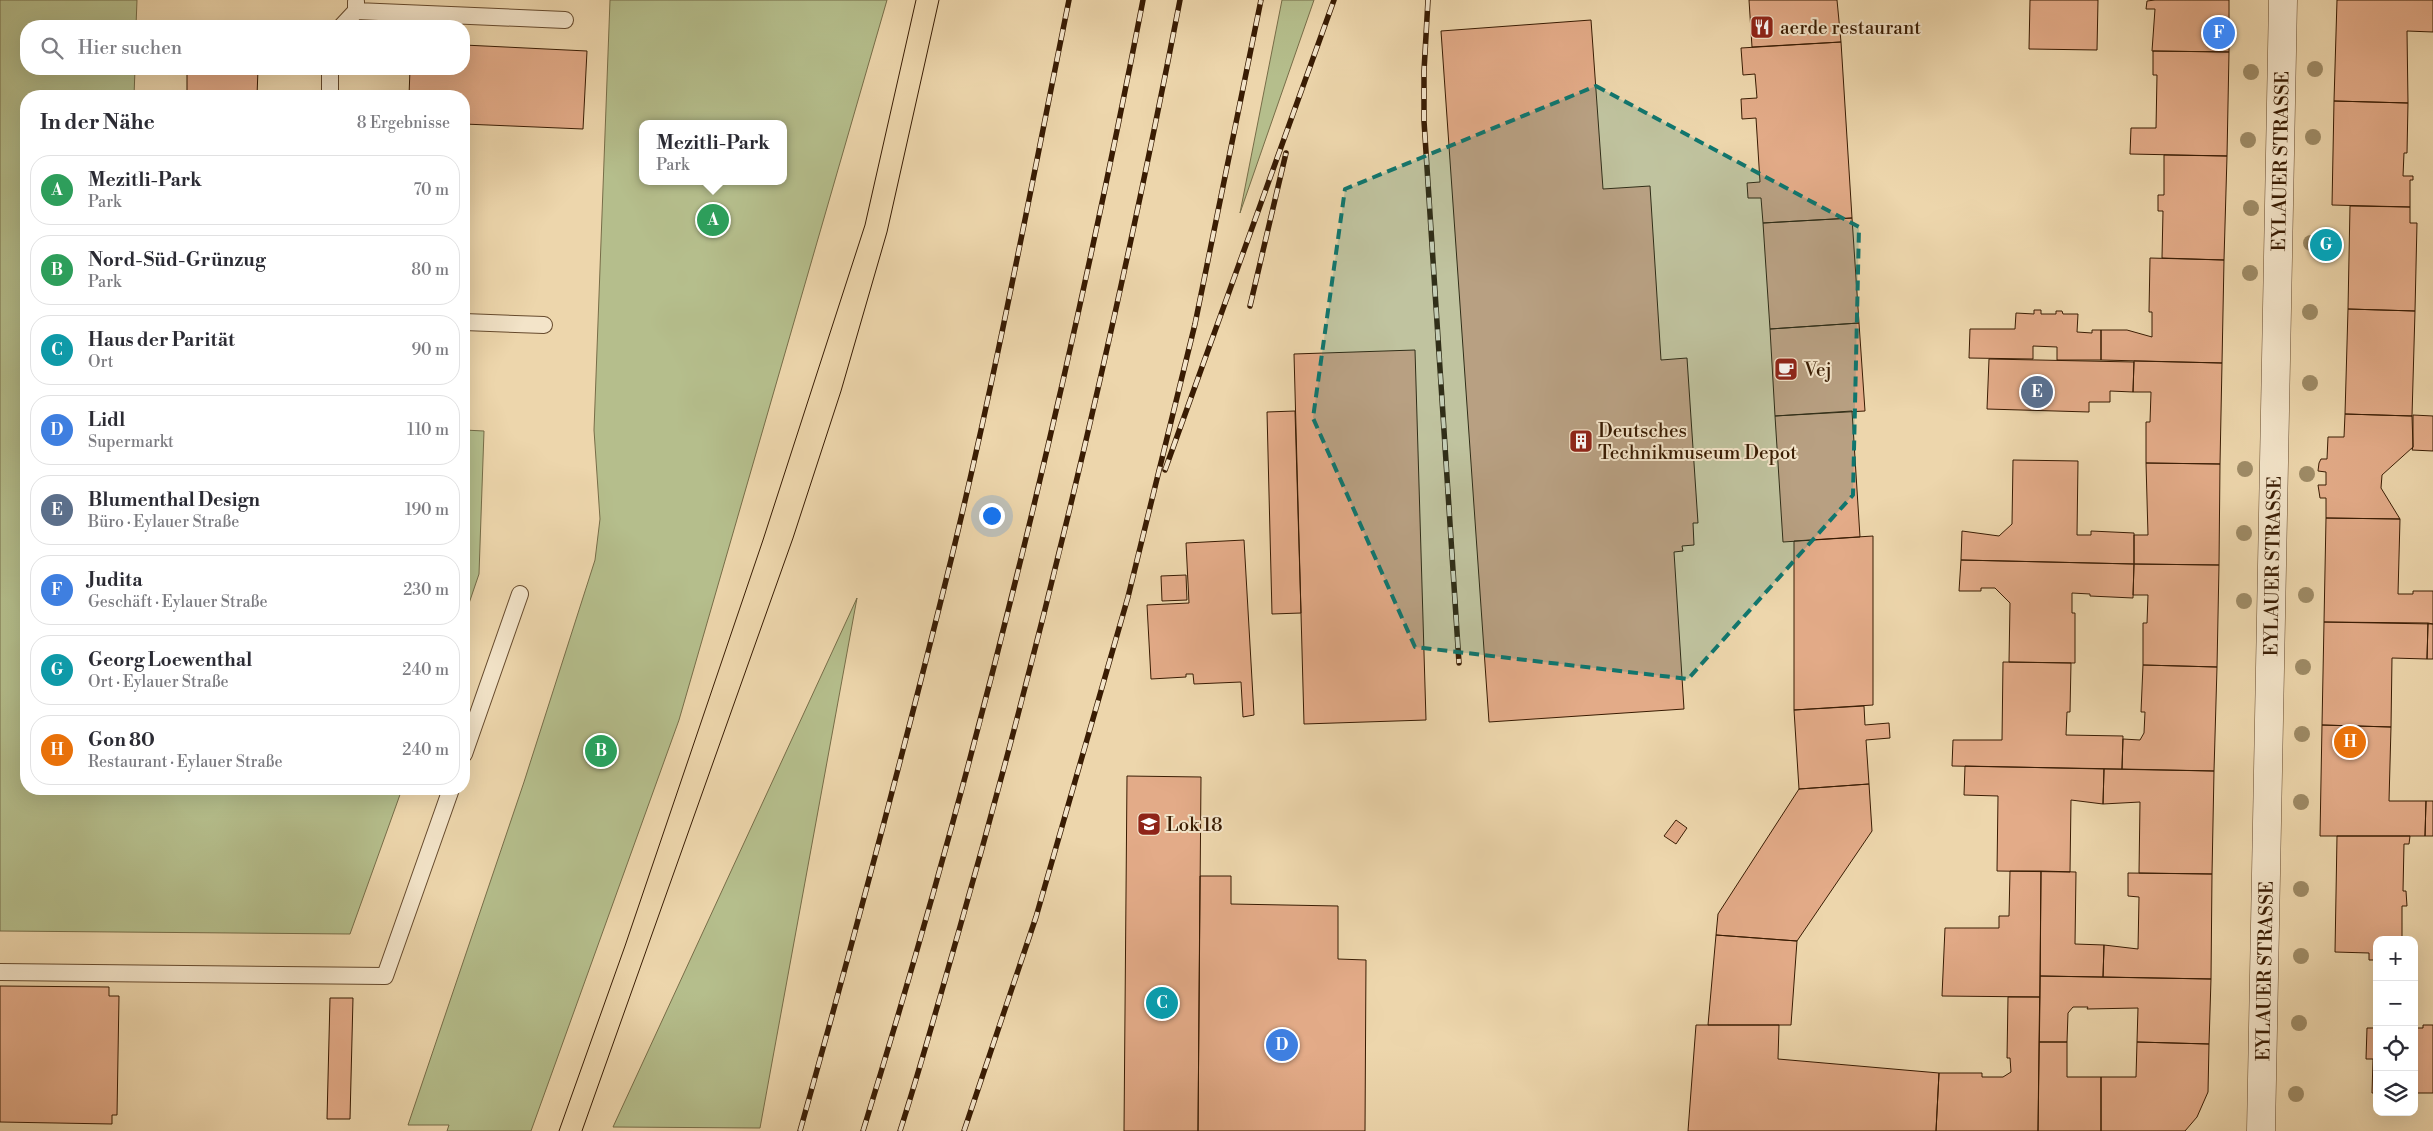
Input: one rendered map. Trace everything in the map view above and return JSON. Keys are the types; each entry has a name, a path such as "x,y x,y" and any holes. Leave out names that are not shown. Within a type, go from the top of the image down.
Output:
{"street":[{"name":"EYLAUER STRASSE","path":"2261,1131 2283,0"}],"lane":[{"path":"346,20 356,6 484,8 565,20"},
{"path":"330,75 330,90"},
{"path":"470,322 544,325"},
{"path":"470,737 520,594"},
{"path":"0,972 385,976 449,795"}],"highlighted area":[{"path":"1596,86 1859,227 1853,495 1688,679 1415,647 1313,418 1345,189"}],"green space":[{"path":"0,0 137,0 136,20 20,20 20,75 135,75 134,90 20,90 20,795 400,795 350,934 0,931"},
{"path":"610,0 887,0 679,720 531,1131 447,1131 449,1125 408,1125 524,782 595,560 600,519 594,430"},
{"path":"1282,0 1314,0 1240,213"},
{"path":"470,430 484,431 479,574 470,600"},
{"path":"857,598 760,1128 613,1127"}],"building":[{"path":"1749,0 1837,0 1841,42 1752,47"},
{"path":"2030,0 2098,0 2097,50 2029,49"},
{"path":"2229,0 2229,52 2152,51 2155,9 2146,9 2147,1"},
{"path":"2337,0 2433,0 2433,32 2407,31 2408,103 2334,101"},
{"name":"Deutsches Technikmuseum Depot","path":"1591,20 1603,189 1650,186 1661,360 1687,358 1698,523 1693,523 1694,545 1682,546 1683,551 1674,552 1684,709 1489,722 1441,31"},
{"path":"1841,42 1852,218 1763,223 1761,198 1748,198 1747,183 1760,182 1756,118 1742,119 1741,99 1757,98 1755,74 1743,75 1741,48"},
{"path":"470,45 587,51 583,129 470,124 470,90 409,90 410,75 470,75"},
{"path":"2153,51 2229,52 2227,156 2130,154 2131,128 2156,128 2157,75 2153,75"},
{"path":"187,75 258,75 257,90 187,90"},
{"path":"2334,101 2408,103 2407,153 2404,153 2403,176 2413,176 2413,180 2410,180 2410,207 2332,205"},
{"path":"2164,155 2227,156 2224,260 2162,258 2163,211 2158,211 2158,195 2164,195"},
{"path":"2350,206 2410,207 2410,223 2417,223 2415,311 2348,309"},
{"path":"1852,218 1859,323 1770,329 1763,223"},
{"path":"2150,258 2224,260 2222,363 2101,360 2101,330 2127,330 2152,337 2152,312 2149,312"},
{"path":"2348,309 2415,311 2412,416 2345,414"},
{"path":"2034,310 2041,310 2041,314 2056,314 2056,311 2062,311 2063,314 2078,314 2077,332 2092,333 2092,330 2101,330 2101,360 2057,360 2057,347 2033,346 2033,359 1969,358 1970,329 2015,329 2016,313 2034,314"},
{"path":"1859,323 1865,411 1775,416 1770,329"},
{"path":"1415,350 1426,720 1304,724 1294,354"},
{"path":"1989,359 2134,362 2133,392 2110,391 2110,402 2089,402 2089,412 1987,409"},
{"path":"2134,361 2222,363 2220,464 2146,463 2146,422 2150,422 2151,392 2133,392"},
{"path":"1295,411 1301,613 1272,614 1267,412"},
{"path":"1852,411 1860,537 1783,542 1775,416"},
{"path":"2345,414 2412,416 2413,447 2382,475 2381,488 2400,519 2326,518 2326,498 2320,498 2318,485 2326,485 2326,472 2318,471 2319,463 2321,459 2327,459 2328,437 2344,437"},
{"path":"2413,415 2433,416 2433,451 2412,450"},
{"path":"2013,460 2078,461 2077,535 2091,535 2091,531 2134,533 2134,564 1961,560 1962,531 1999,536 2012,524"},
{"path":"2146,463 2220,464 2219,565 2134,564 2134,535 2148,535"},
{"path":"2326,518 2400,519 2398,594 2413,594 2413,591 2433,591 2433,624 2324,622"},
{"path":"1873,536 1873,705 1794,710 1794,541"},
{"path":"1244,540 1254,715 1243,717 1241,682 1194,684 1193,674 1186,674 1186,677 1151,679 1147,605 1189,603 1186,543"},
{"path":"1961,560 2134,564 2133,598 2090,596 2090,594 2072,593 2072,613 2075,613 2075,663 2009,662 2010,603 1995,588 1981,588 1981,591 1959,591"},
{"path":"2134,564 2219,565 2217,667 2143,665 2143,623 2147,623 2148,595 2133,595"},
{"path":"1186,575 1187,600 1162,601 1161,576"},
{"path":"2324,622 2428,623 2427,659 2392,658 2391,727 2322,725"},
{"path":"2428,623 2433,624 2433,659 2427,659"},
{"path":"2003,662 2071,663 2070,712 2067,712 2066,735 2123,736 2122,769 1952,766 1953,740 2002,740"},
{"path":"2143,665 2217,667 2214,771 2122,769 2123,739 2140,740 2144,733 2145,712 2141,712"},
{"path":"1864,706 1865,725 1889,723 1890,738 1866,740 1869,784 1799,789 1794,710"},
{"path":"2322,725 2391,727 2389,801 2426,801 2425,836 2320,836"},
{"path":"1965,766 2104,769 2103,804 2071,800 2070,872 1997,871 1998,796 1964,795"},
{"path":"2104,769 2214,771 2212,874 2139,873 2140,802 2103,804"},
{"path":"1127,776 1201,777 1198,1131 1124,1131"},
{"path":"1869,784 1872,831 1797,941 1716,935 1718,914 1799,789"},
{"path":"2426,801 2433,801 2433,836 2425,836"},
{"path":"1676,820 1687,828 1676,844 1664,836"},
{"path":"2337,836 2410,836 2409,844 2404,844 2403,891 2406,891 2407,906 2402,906 2402,936 2373,936 2373,960 2369,960 2369,953 2335,952"},
{"path":"2010,871 2041,871 2040,997 1942,996 1945,928 1999,928 1999,916 2009,916"},
{"path":"2041,871 2076,872 2075,944 2104,945 2103,977 2040,976"},
{"path":"2128,873 2212,874 2211,979 2103,977 2104,945 2138,949 2139,897 2128,896"},
{"path":"1200,876 1231,876 1231,904 1338,906 1338,959 1366,960 1365,1131 1198,1131"},
{"path":"1716,935 1797,941 1791,1025 1708,1025"},
{"path":"2040,976 2211,979 2209,1044 2137,1042 2138,1008 2087,1009 2088,1007 2073,1007 2068,1013 2067,1042 2039,1042"},
{"path":"0,986 109,987 109,996 119,996 117,1115 112,1115 112,1124 0,1122"},
{"path":"2008,997 2040,997 2038,1131 1936,1131 1939,1073 1982,1073 1982,1077 2003,1077 2011,1072 2010,1058 2007,1058"},
{"path":"330,998 353,998 350,1119 327,1119"},
{"path":"1696,1025 1779,1025 1778,1059 1939,1073 1936,1131 1688,1131"},
{"path":"2423,1025 2433,1025 2433,1093 2418,1093 2418,1028 2423,1028"},
{"path":"2367,1028 2373,1028 2373,1059 2366,1059"},
{"path":"2039,1042 2067,1042 2067,1077 2101,1077 2101,1131 2038,1131"},
{"path":"2137,1042 2209,1044 2208,1092 2197,1117 2185,1131 2101,1131 2101,1077 2136,1077"},
{"path":"2373,1059 2373,1093 2372,1093"}],"tram line":[{"path":"559,1131 625,946 763,540 865,225 916,0"},
{"path":"582,1131 793,538 841,391 887,232 939,0"}],"railway":[{"path":"800,1131 878,846 951,560 998,351 1069,0"},
{"path":"863,1131 945,851 983,711 1018,570 1084,286 1143,0"},
{"path":"900,1131 930,1033 990,818 1051,586 1132,236 1180,0"},
{"path":"964,1131 1036,917 1128,597 1195,324 1261,0"},
{"path":"1165,470 1334,0"},
{"path":"1428,0 1424,71 1424,121 1459,663"},
{"path":"1250,306 1286,153"}],"place":[{"name":"aerde restaurant","path":"1762,27"},
{"name":"Judita","path":"2219,33"},
{"name":"Mezitli-Park","path":"713,220"},
{"name":"Georg Loewenthal","path":"2326,245"},
{"name":"Vej","path":"1786,369"},
{"name":"Blumenthal Design","path":"2037,392"},
{"name":"Deutsches Technikmuseum Depot","path":"1581,441"},
{"name":"Gon 80","path":"2350,742"},
{"name":"Nord-Süd-Grünzug","path":"601,751"},
{"name":"Lok 18","path":"1149,824"},
{"name":"Haus der Parität","path":"1162,1003"},
{"name":"Lidl","path":"1282,1045"}]}
